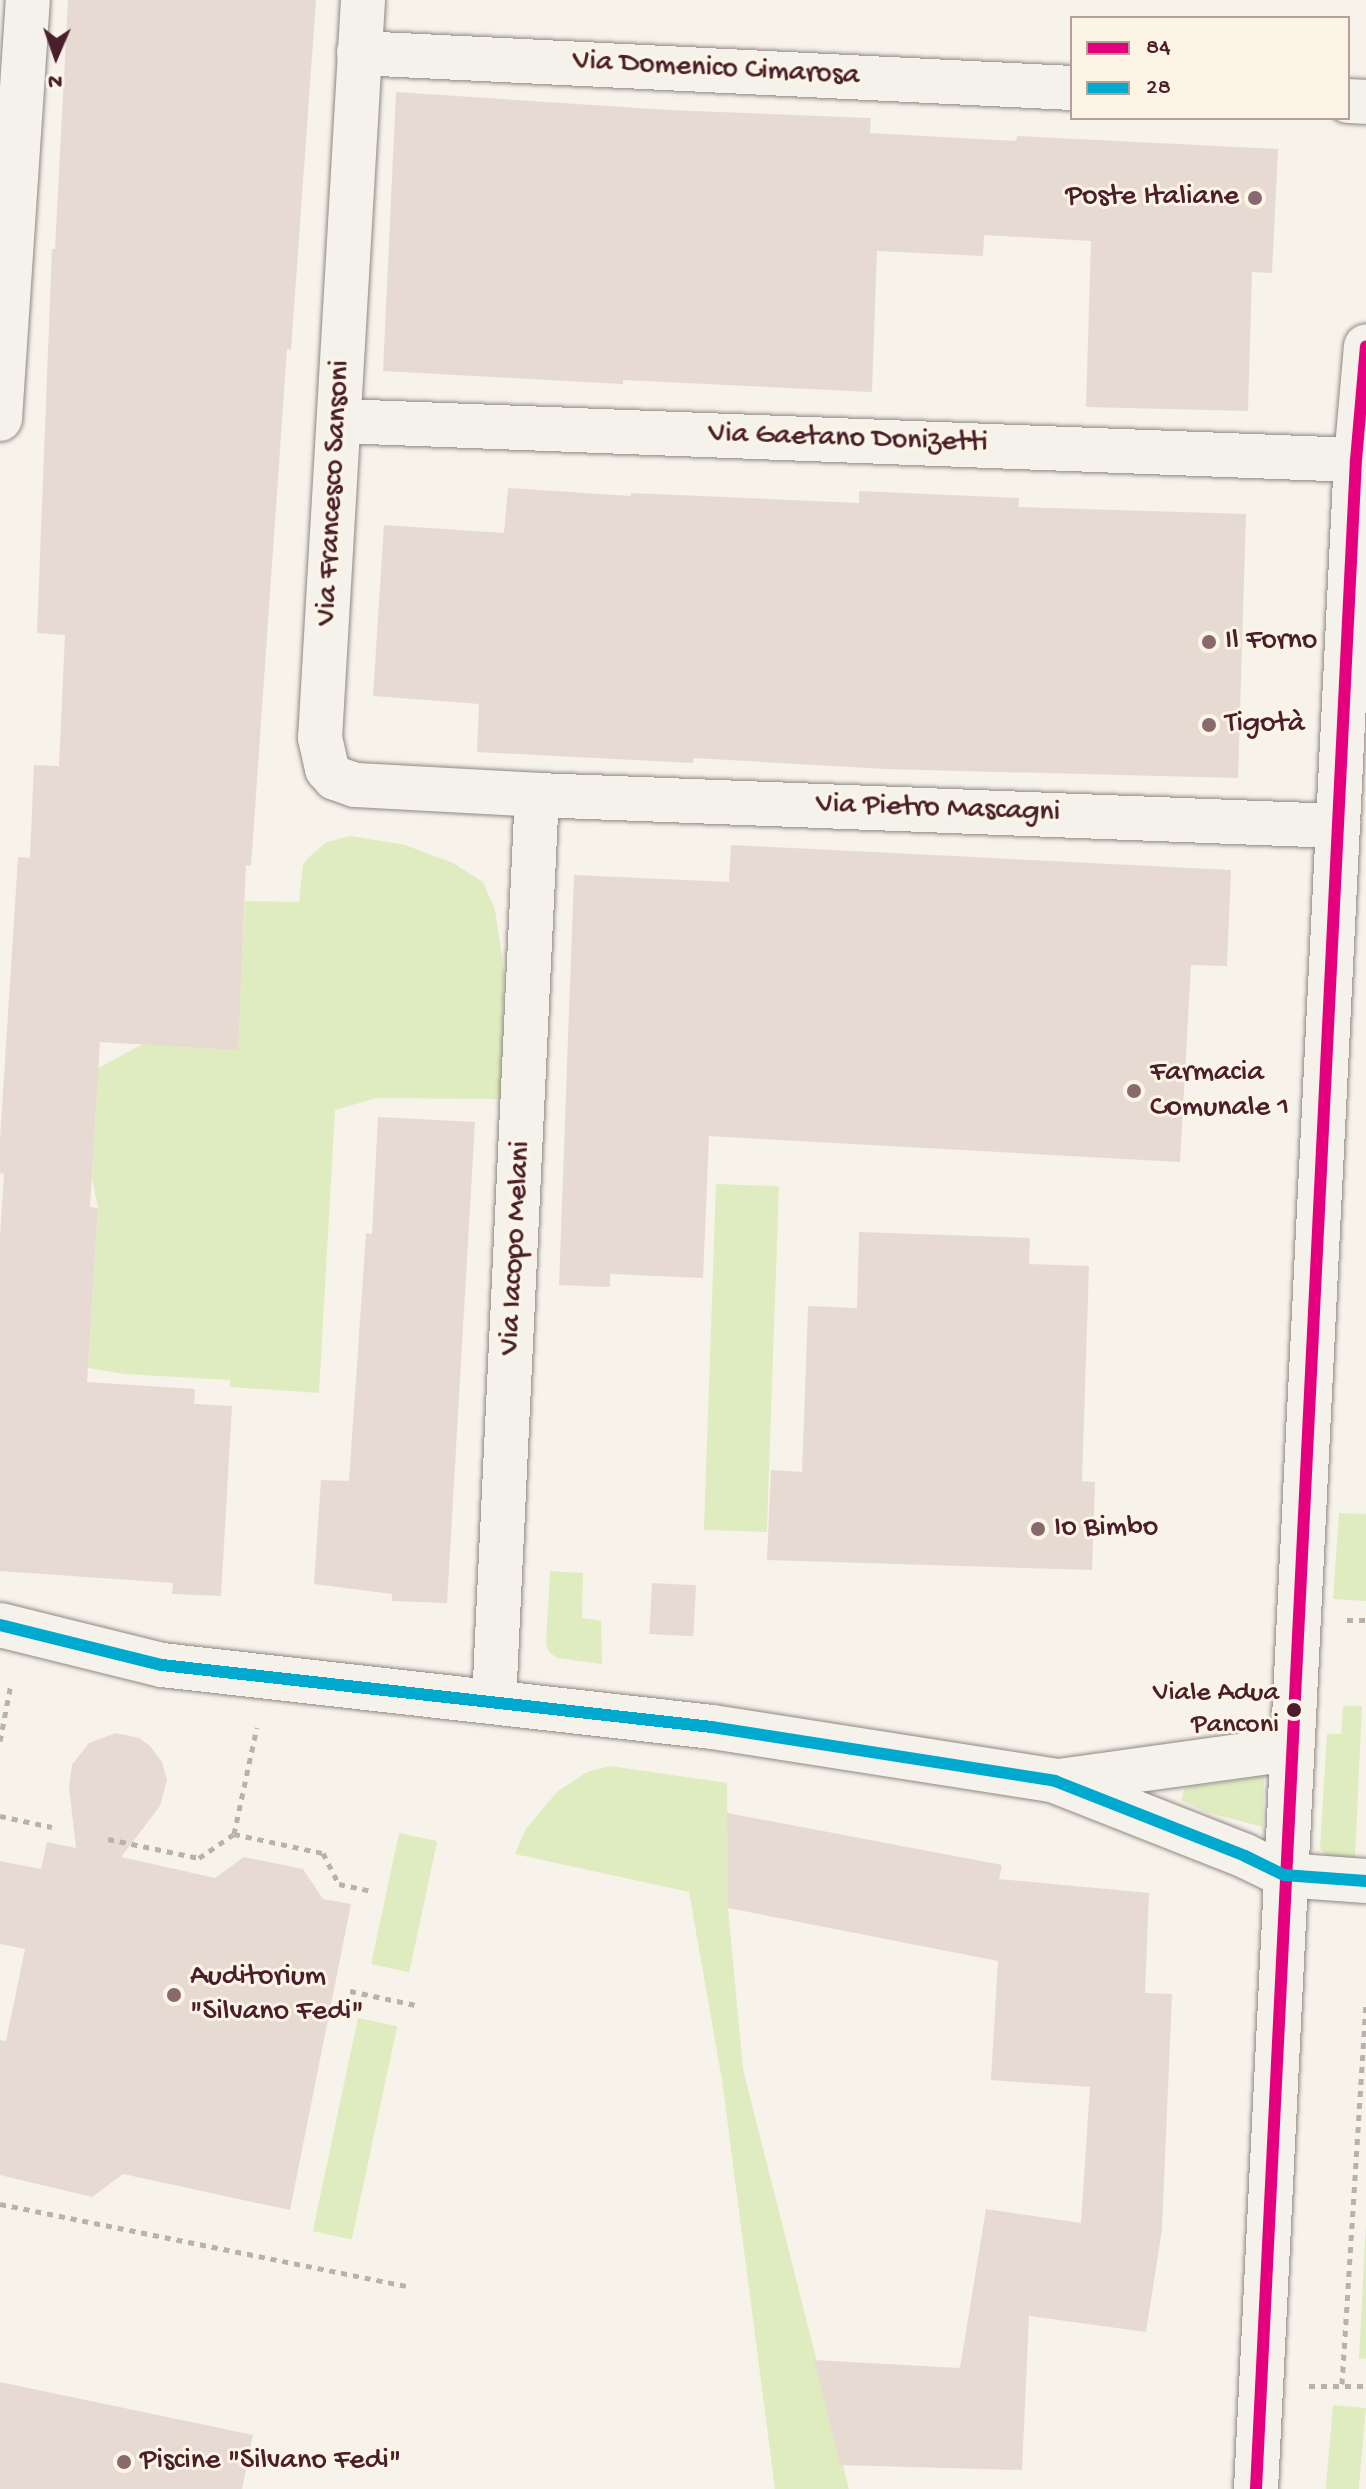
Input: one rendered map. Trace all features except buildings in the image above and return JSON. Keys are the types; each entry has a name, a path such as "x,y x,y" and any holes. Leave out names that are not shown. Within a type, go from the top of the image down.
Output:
{"street":[{"path":"0,419 28,0"},
{"name":"Via Francesco Sansoni","path":"363,0 320,738 327,769 335,778 355,785 537,795"},
{"name":"Via Domenico Cimarosa","path":"359,53 1070,88"},
{"path":"1256,2489 1338,826 1357,620 1356,460 1366,346"},
{"name":"Via Gaetano Donizetti","path":"340,421 1356,460"},
{"name":"Via Pietro Mascagni","path":"537,795 1338,826"},
{"name":"Via Iacopo Melani","path":"494,1702 537,795"},
{"path":"0,1625 162,1665 712,1727 1055,1781 1245,1856 1284,1875 1366,1881"},
{"path":"1055,1781 1291,1749"}],"path":[{"path":"0,1741 11,1684"},
{"path":"108,1839 199,1858 234,1834 257,1727"},
{"path":"0,1816 52,1827"},
{"path":"234,1834 323,1853 339,1884 371,1891"},
{"path":"350,1991 416,2005"},
{"path":"1342,2384 1366,2003"},
{"path":"0,2204 406,2286"}],"green space":[{"path":"350,836 405,845 453,863 483,882 495,910 504,970 502,1099 377,1098 335,1110 319,1393 230,1387 230,1380 125,1374 88,1368 98,1208 92,1178 98,1068 143,1044 237,1049 245,901 299,902 303,865 327,842"},
{"path":"716,1184 779,1186 767,1532 704,1530"},
{"path":"1339,1513 1366,1514 1366,1601 1333,1599"},
{"path":"550,1571 583,1573 582,1618 601,1621 602,1664 557,1658 549,1652 546,1644"},
{"path":"1343,1706 1362,1706 1355,1859 1327,1856 1320,1848 1327,1734 1341,1734"},
{"path":"610,1766 727,1783 728,1908 743,2069 849,2489 775,2489 722,2080 689,1892 515,1854 525,1830 557,1792 587,1772"},
{"path":"1264,1776 1263,1827 1206,1812 1181,1800 1185,1788"},
{"path":"399,1833 437,1841 409,1972 371,1964"},
{"path":"358,2018 397,2026 352,2240 313,2231"},
{"path":"1366,2223 1366,2359 1359,2358"},
{"path":"1333,2405 1366,2408 1359,2489 1326,2489"}],"transit line":[{"name":"84","path":"1256,2489 1356,460 1366,346"},
{"name":"28","path":"0,1625 162,1665 712,1727 1055,1781 1245,1856 1284,1875 1366,1881"}],"place":[{"name":"Poste Italiane","path":"1255,198"},
{"name":"Il Forno","path":"1209,642"},
{"name":"Tigotà","path":"1209,725"},
{"name":"Farmacia Comunale 1","path":"1134,1091"},
{"name":"Io Bimbo","path":"1038,1529"},
{"name":"Viale Adua Panconi","path":"1294,1710"},
{"name":"Auditorium \"Silvano Fedi\"","path":"174,1995"},
{"name":"Piscine \"Silvano Fedi\"","path":"124,2462"}]}
